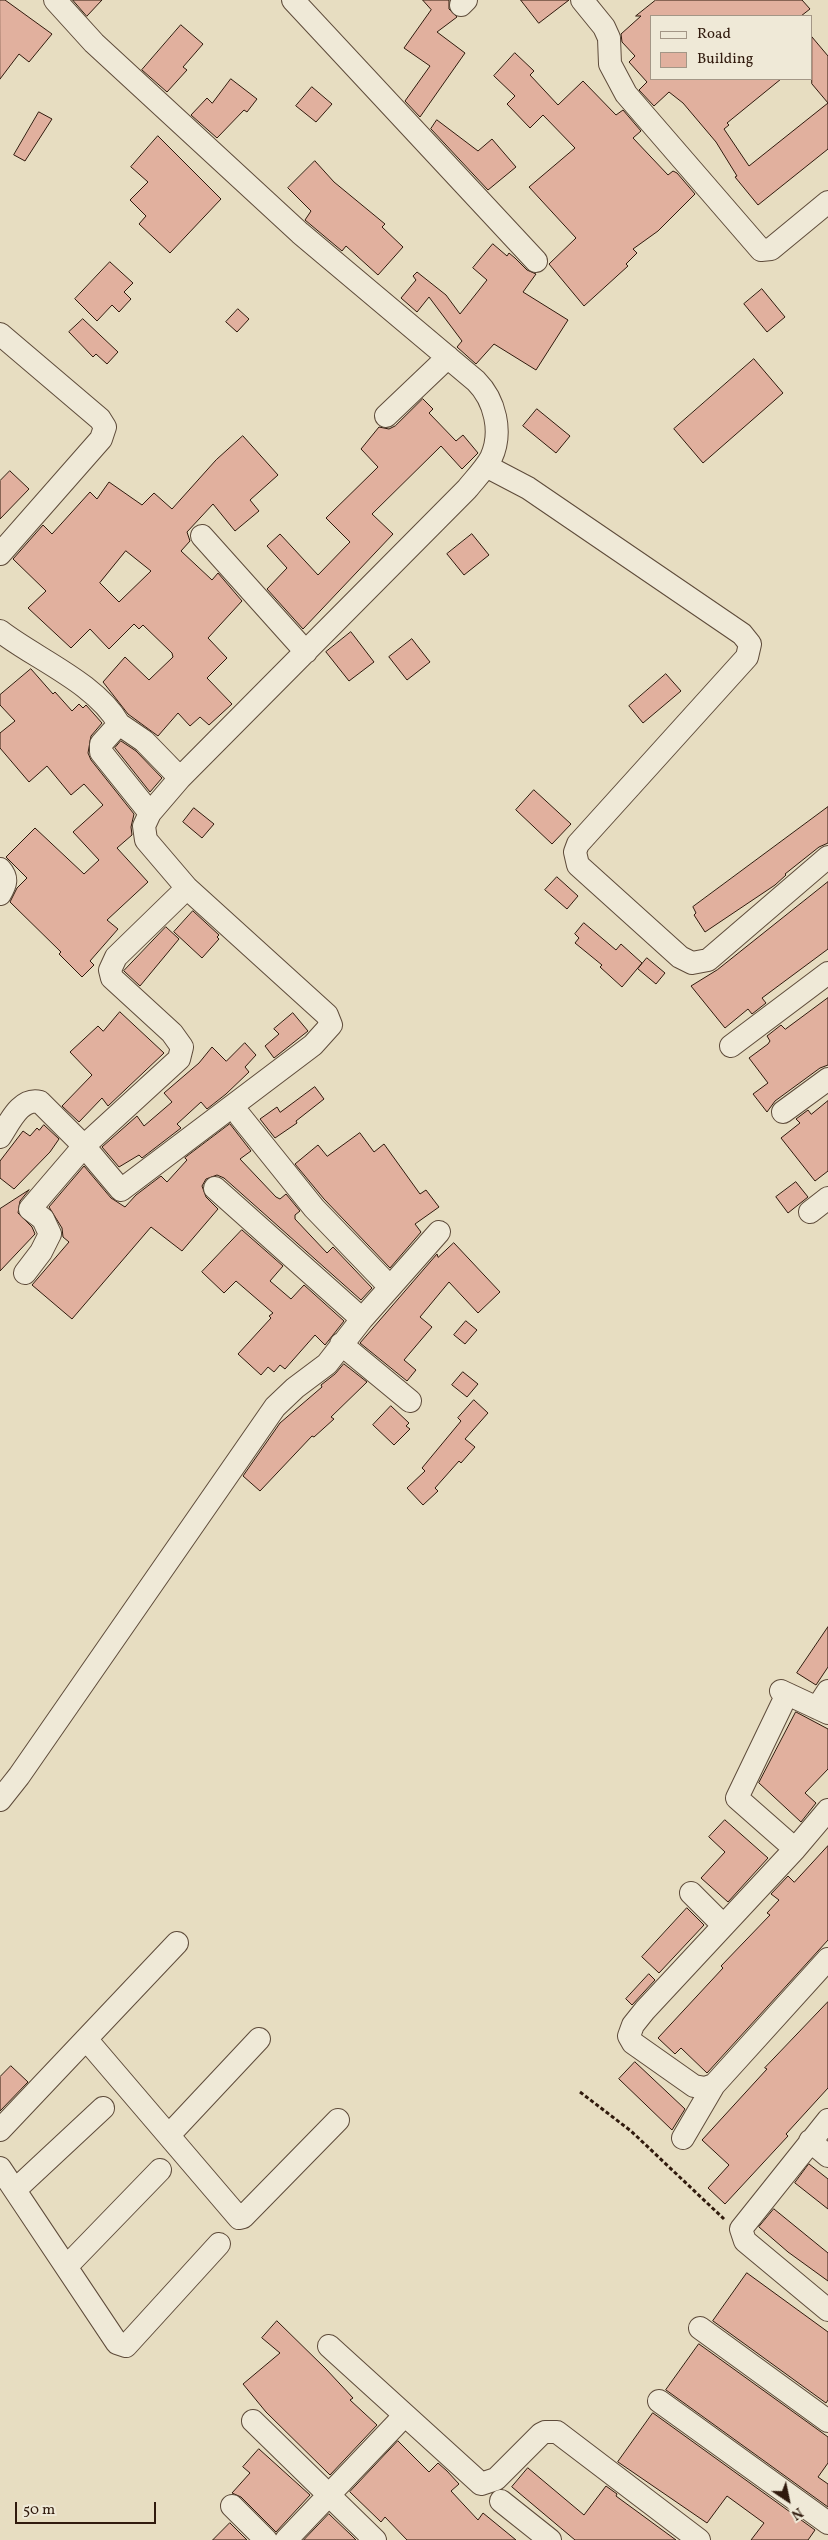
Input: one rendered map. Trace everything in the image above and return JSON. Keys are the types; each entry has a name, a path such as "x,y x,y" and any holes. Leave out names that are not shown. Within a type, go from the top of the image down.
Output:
{"street":[{"path":"0,1137 20,1107 35,1101 40,1102 84,1146 121,1190 313,1045 331,1026 327,1015 188,888 146,840 144,826 150,813 180,778 467,489 486,466 496,441 495,414 482,387 300,233 94,43 55,0"},
{"path":"293,0 536,261"},
{"path":"582,0 604,27 610,38 610,64 626,94 761,250 771,249 828,202"},
{"path":"0,334 100,419 105,427 100,438 0,554"},
{"path":"386,416 448,357"},
{"path":"486,466 528,488 742,634 750,644 747,657 578,844 575,852 578,865 680,957 692,963 708,960 828,856"},
{"path":"202,536 306,652"},
{"path":"0,631 84,688 113,714 119,724 144,741 180,778"},
{"path":"119,724 100,744 101,752 150,813"},
{"path":"0,869 5,875 6,883 0,894"},
{"path":"25,1274 42,1252 50,1234 44,1219 30,1209 84,1146 179,1059 182,1048 172,1033 112,978 110,970 116,957 188,888"},
{"path":"731,1046 828,973"},
{"path":"784,1112 828,1079"},
{"path":"240,1116 314,1208 390,1287"},
{"path":"215,1188 362,1319"},
{"path":"810,1212 828,1198"},
{"path":"0,1800 19,1776 275,1407 294,1388 328,1364 341,1344 362,1319 439,1232"},
{"path":"341,1344 410,1401"},
{"path":"795,1850 737,1798 784,1693 824,1704"},
{"path":"714,2085 705,2088 694,2086 633,2043 623,2032 633,2025 723,1925 795,1850 828,1810"},
{"path":"691,1893 723,1925"},
{"path":"0,2130 176,1943"},
{"path":"683,2138 714,2085 828,1959"},
{"path":"86,2039 239,2218 244,2217 338,2120"},
{"path":"169,2135 260,2039"},
{"path":"15,2190 103,2108"},
{"path":"828,2120 741,2229 745,2240 828,2310"},
{"path":"810,2141 828,2156"},
{"path":"0,2168 117,2343 126,2346 219,2244"},
{"path":"67,2266 160,2170"},
{"path":"700,2328 828,2422"},
{"path":"329,2346 481,2484 496,2479 541,2434 557,2432 699,2540"},
{"path":"659,2401 828,2523"},
{"path":"286,2540 405,2415"},
{"path":"253,2421 375,2540"},
{"path":"501,2501 550,2540"},
{"path":"232,2506 266,2540"}],"path":[{"path":"580,2092 631,2131 745,2240"}],"building":[{"path":"0,0 5,0 52,34 29,62 19,54 0,79"},
{"path":"73,0 102,0 87,16"},
{"path":"423,0 449,0 449,9 457,17 437,32 465,53 420,117 405,101 430,66 404,48 431,10"},
{"path":"521,0 569,0 539,23"},
{"path":"656,0 802,0 810,9 802,15 650,15 650,80 780,80 727,123 729,125 724,129 749,166 828,103 828,149 758,205 735,177 737,176 716,142 683,103 669,92 654,106 639,90 647,82 629,62 635,56 622,42 621,34 641,16 636,16"},
{"path":"181,25 203,44 183,67 187,70 167,92 142,70"},
{"path":"813,38 828,56 828,103 812,84"},
{"path":"515,53 534,71 530,75 558,105 583,81 616,115 623,110 641,131 633,138 668,175 673,171 677,173 695,194 658,231 633,249 637,253 626,264 628,266 584,306 549,264 576,238 529,187 575,148 543,115 530,128 507,104 515,96 494,76"},
{"path":"231,79 257,99 247,112 244,110 217,138 191,115 207,98 212,103"},
{"path":"312,87 332,104 316,122 296,106"},
{"path":"39,112 52,119 25,161 14,155"},
{"path":"437,120 478,151 492,139 516,167 488,190 431,129"},
{"path":"158,136 221,199 170,253 139,224 146,216 130,200 148,182 131,167"},
{"path":"315,161 334,182 385,224 382,227 403,247 378,275 346,246 342,251 305,220 311,211 288,188"},
{"path":"493,244 507,256 509,253 527,270 536,274 523,292 568,320 536,370 494,344 476,364 457,347 462,341 429,297 417,312 401,298 416,280 413,276 417,272 446,295 460,314 487,280 473,268"},
{"path":"110,262 133,283 124,292 131,299 119,312 112,305 97,321 75,299"},
{"path":"762,289 785,317 767,332 744,304"},
{"path":"238,309 249,319 237,332 226,322"},
{"path":"83,319 118,352 107,364 96,354 93,357 69,332"},
{"path":"754,359 783,393 703,463 674,429"},
{"path":"423,399 433,409 429,413 456,441 463,435 478,453 462,469 441,446 372,514 393,534 303,629 267,589 287,568 267,546 280,534 318,575 350,542 326,518 378,467 361,449 379,427 389,429 395,426"},
{"path":"537,409 570,436 556,453 523,426"},
{"path":"243,436 278,475 250,500 259,511 235,531 213,504 187,532 190,541 181,551 212,580 218,573 242,601 208,638 227,658 207,678 232,704 209,725 200,717 190,726 178,713 158,736 128,714 103,682 125,657 149,680 173,657 172,653 143,625 139,629 134,624 109,649 90,629 71,648 28,608 46,591 13,559 43,525 52,534 90,492 97,499 109,482 142,505 154,493 172,509 216,460","holes":["126,551 151,571 119,602 100,583"]},
{"path":"10,471 29,489 0,519 0,481"},
{"path":"472,534 489,555 464,575 447,554"},
{"path":"351,632 374,662 349,681 326,652"},
{"path":"412,639 430,662 407,680 389,657"},
{"path":"31,669 53,694 55,692 72,711 79,704 83,708 86,705 102,723 91,736 88,753 91,760 134,814 131,827 132,835 117,848 148,882 107,920 118,929 90,961 94,965 82,977 59,954 61,952 10,902 17,888 27,878 6,857 35,828 84,874 99,860 73,832 103,805 84,784 71,795 47,766 29,782 0,748 0,733 15,721 0,705 0,695"},
{"path":"666,674 681,691 643,723 629,706"},
{"path":"121,741 136,751 162,778 150,792 115,748"},
{"path":"534,790 571,824 552,844 516,810"},
{"path":"828,807 828,843 819,847 785,874 775,885 705,932 694,915 696,913 693,907"},
{"path":"194,808 214,824 202,838 183,822"},
{"path":"557,877 578,896 567,909 545,890"},
{"path":"828,882 828,949 762,998 766,1003 752,1014 748,1009 725,1028 691,986 717,970"},
{"path":"193,911 219,935 217,937 219,939 202,958 174,932"},
{"path":"584,923 616,950 621,944 642,963 622,987 600,967 602,965 575,943 579,938 575,934"},
{"path":"166,927 179,939 140,986 124,971"},
{"path":"647,958 665,973 656,984 638,969"},
{"path":"828,998 828,1065 820,1068 775,1101 767,1112 753,1094 768,1083 749,1058 768,1044 770,1041 767,1036 781,1025 785,1029"},
{"path":"120,1012 164,1053 108,1106 102,1098 79,1122 62,1106 92,1075 70,1052 98,1026 103,1031"},
{"path":"293,1013 308,1031 274,1058 265,1046 279,1034 274,1029"},
{"path":"245,1043 256,1055 245,1067 249,1072 207,1109 201,1102 177,1124 181,1128 142,1158 139,1155 119,1167 102,1147 137,1116 144,1126 172,1102 164,1093 199,1063 212,1047 226,1061"},
{"path":"315,1087 324,1099 296,1121 297,1123 275,1138 260,1119 277,1107 280,1112"},
{"path":"828,1101 828,1171 815,1181 781,1138 800,1123 796,1119 808,1110 811,1114"},
{"path":"230,1124 251,1151 240,1159 276,1197 280,1199 286,1194 300,1211 295,1215 295,1219 327,1253 333,1247 372,1288 361,1300 224,1178 217,1175 206,1179 202,1186 206,1197 218,1209 182,1251 151,1227 72,1319 32,1285 69,1242 63,1237 62,1228 49,1207 84,1166 111,1198 125,1207 136,1195 161,1176 167,1182 187,1160 185,1158"},
{"path":"44,1125 59,1139 50,1152 14,1189 0,1178 0,1161 23,1131 30,1136 37,1128 39,1130"},
{"path":"360,1133 374,1152 384,1144 420,1194 426,1190 439,1207 415,1224 421,1232 390,1268 324,1199 295,1164 318,1145 327,1156"},
{"path":"796,1182 808,1197 788,1213 776,1197"},
{"path":"29,1190 20,1201 18,1213 32,1227 35,1234 0,1271 0,1209"},
{"path":"242,1230 283,1266 270,1281 291,1299 304,1285 344,1321 325,1345 315,1335 285,1369 280,1365 274,1372 268,1367 261,1375 238,1354 271,1318 269,1316 273,1313 236,1281 224,1293 202,1272"},
{"path":"454,1243 500,1292 478,1313 449,1282 420,1317 432,1327 404,1360 416,1370 407,1381 360,1343 437,1254 438,1257"},
{"path":"466,1321 477,1330 465,1344 454,1335"},
{"path":"344,1364 367,1382 331,1417 334,1419 314,1437 312,1436 260,1491 243,1476 280,1423 322,1387 321,1385"},
{"path":"463,1372 478,1384 467,1397 452,1385"},
{"path":"474,1400 488,1413 465,1439 475,1447 461,1463 459,1461 435,1488 438,1491 423,1505 407,1488 425,1471 422,1468 461,1421 458,1418"},
{"path":"391,1406 409,1423 406,1426 410,1429 394,1445 373,1425"},
{"path":"828,1627 828,1667 816,1685 797,1673"},
{"path":"796,1712 828,1729 828,1769 805,1793 816,1803 801,1822 759,1783"},
{"path":"725,1820 768,1858 728,1902 701,1878 725,1852 709,1837"},
{"path":"828,1846 828,1940 707,2073 681,2048 675,2054 658,2038 723,1968 721,1966 770,1915 767,1913 779,1900 771,1894 788,1876 794,1882"},
{"path":"687,1908 704,1925 659,1973 642,1957"},
{"path":"649,1974 655,1980 632,2005 626,1999"},
{"path":"828,2002 828,2088 786,2134 788,2136 725,2204 708,2188 729,2165 702,2140 767,2069 765,2068"},
{"path":"635,2062 685,2109 672,2130 619,2079"},
{"path":"11,2066 28,2082 0,2111 0,2077"},
{"path":"809,2164 828,2179 828,2209 795,2183"},
{"path":"774,2209 828,2253 828,2281 788,2252 759,2227"},
{"path":"747,2273 828,2332 828,2400 826,2403 713,2321"},
{"path":"277,2321 353,2398 350,2400 377,2425 330,2475 266,2412 243,2384 280,2353 262,2338"},
{"path":"699,2344 828,2437 828,2463 818,2477 828,2484 828,2507 666,2390"},
{"path":"653,2413 815,2530 808,2540 751,2540 764,2523 727,2496 707,2523 618,2462"},
{"path":"398,2441 429,2472 438,2463 447,2471 459,2484 451,2491 478,2520 483,2513 516,2540 407,2540 385,2517 381,2522 350,2492"},
{"path":"259,2449 310,2495 276,2532 241,2497 232,2493 250,2473 243,2467"},
{"path":"528,2468 584,2515 606,2486 617,2494 616,2496 676,2540 575,2540 512,2487"},
{"path":"329,2514 351,2535 356,2540 304,2540"},
{"path":"230,2523 247,2540 213,2540"}]}
